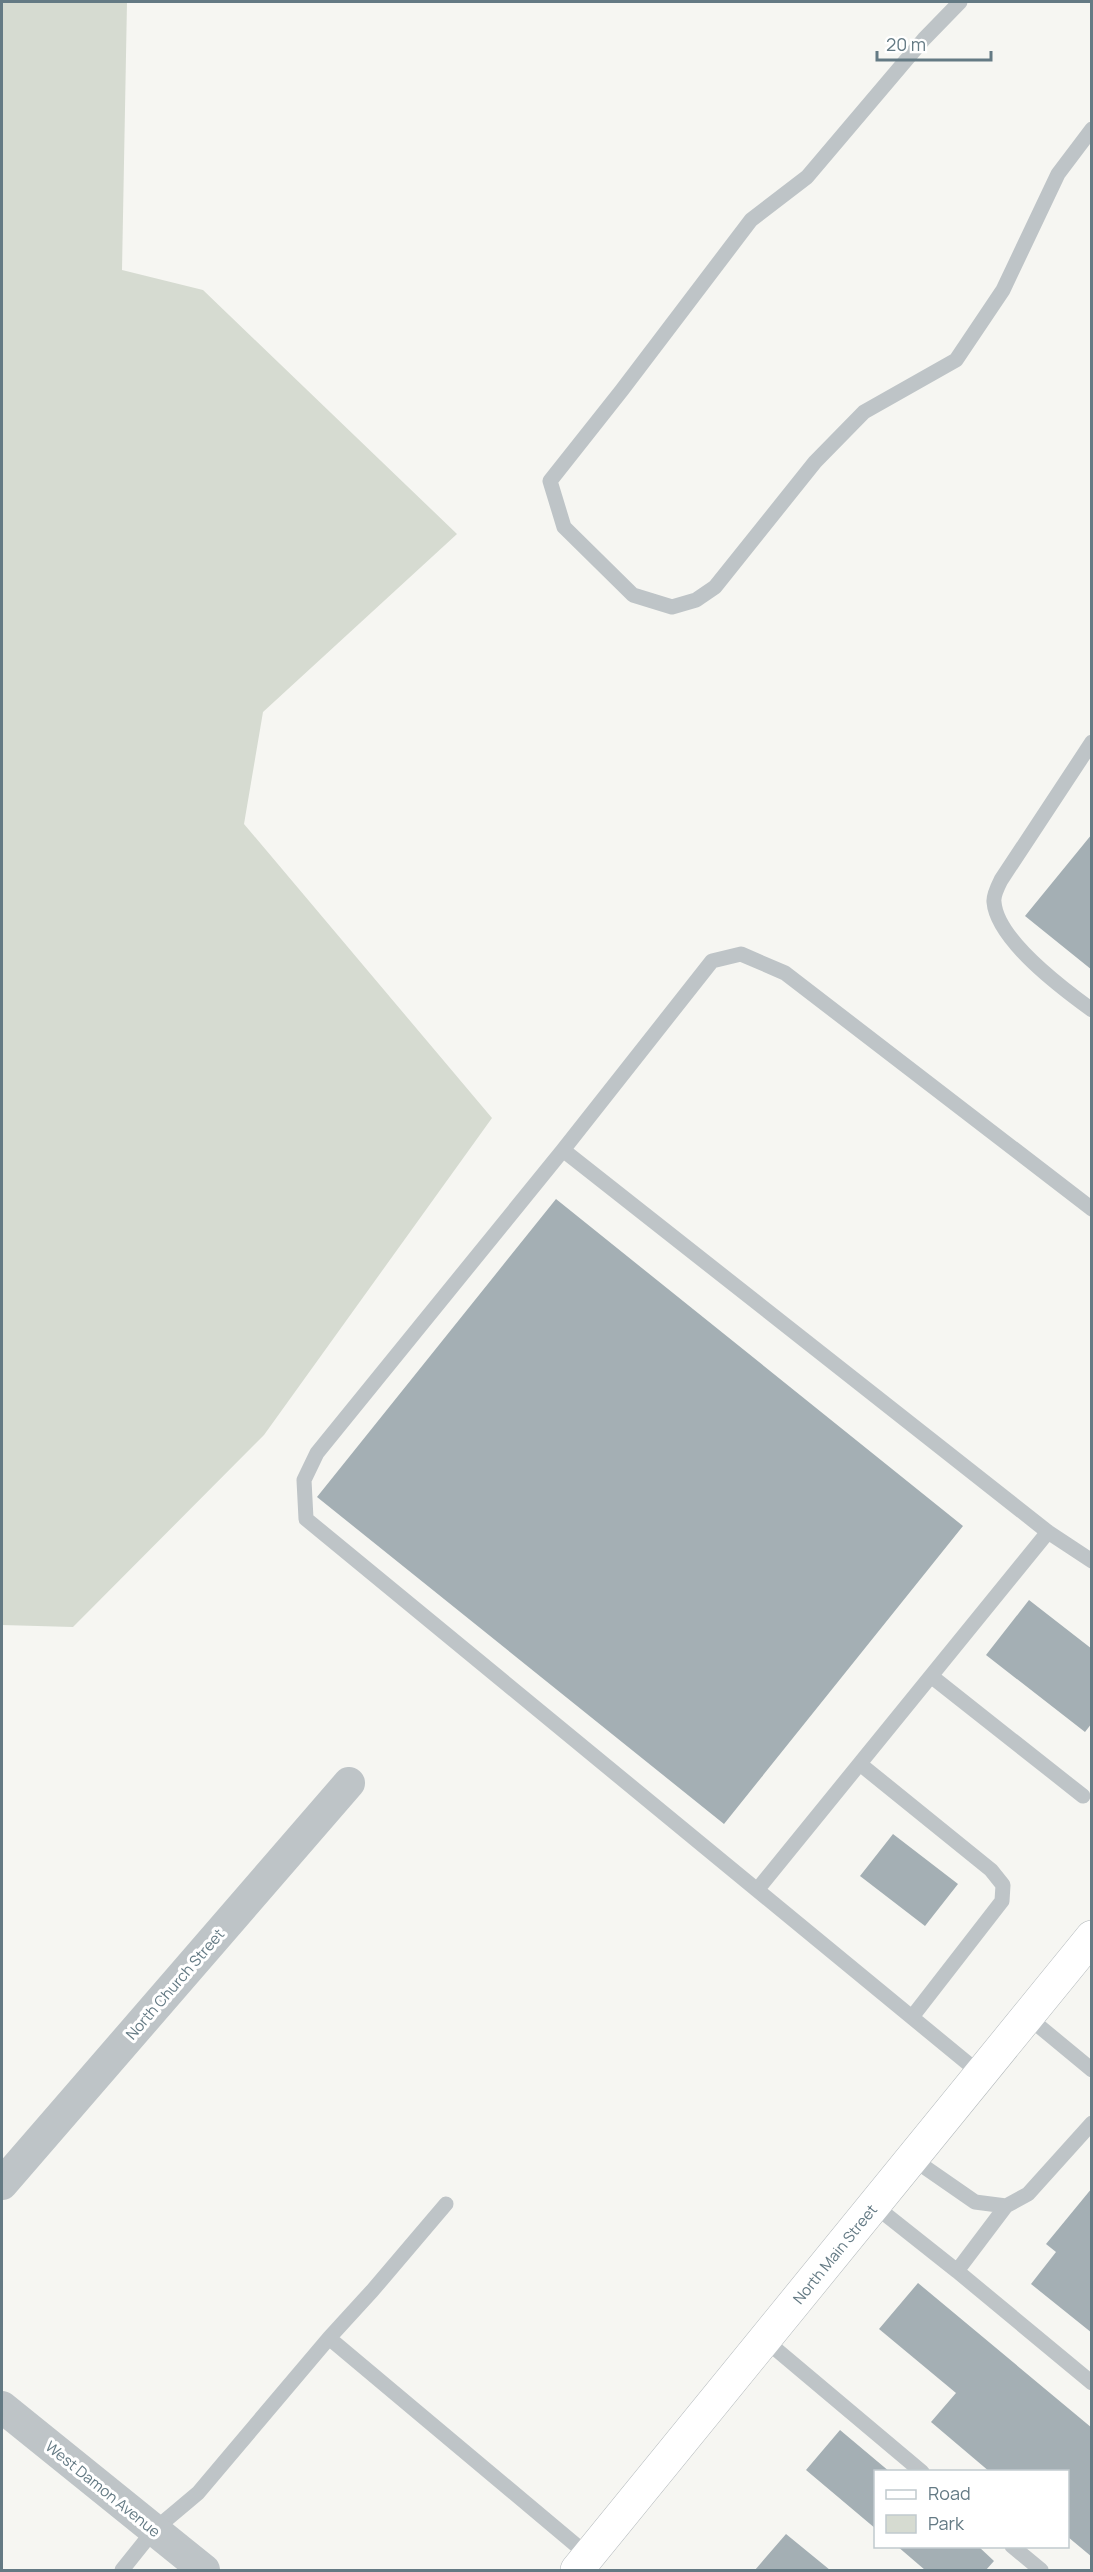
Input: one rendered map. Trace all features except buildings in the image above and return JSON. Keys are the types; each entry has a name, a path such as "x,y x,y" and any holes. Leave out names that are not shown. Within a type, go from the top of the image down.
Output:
{"main road":[{"name":"North Main Street","path":"583,2563 1092,1937"}],"street":[{"name":"North Church Street","path":"2,2184 349,1783"},
{"name":"West Damon Avenue","path":"2,2407 204,2571"}],"lane":[{"path":"960,2 924,39 807,177 751,220 550,481 564,527 633,595 672,607 696,600 715,587 815,462 864,412 956,360 1003,290 1058,174 1092,129"},
{"path":"1092,742 1000,880 993,902 1002,924 1026,957 1092,1010"},
{"path":"982,2075 306,1519 304,1480 317,1453 563,1150 712,961 741,954 785,973 1092,1209"},
{"path":"563,1150 1048,1532 1092,1561"},
{"path":"757,1890 1048,1532"},
{"path":"931,1676 1083,1796"},
{"path":"860,1764 991,1870 1003,1885 1002,1901 912,2017"},
{"path":"1028,2017 1092,2070"},
{"path":"957,2271 1006,2205 1028,2193 1092,2123"},
{"path":"913,2159 975,2202 1006,2205"},
{"path":"122,2571 154,2530 198,2493 446,2204"},
{"path":"875,2206 1092,2383"},
{"path":"329,2338 583,2563"},
{"path":"765,2340 920,2470"},
{"path":"1013,2548 1041,2571"}],"green space":[{"path":"2,2 127,2 122,270 203,290 457,534 263,712 244,824 492,1118 264,1435 73,1627 2,1625"}]}
